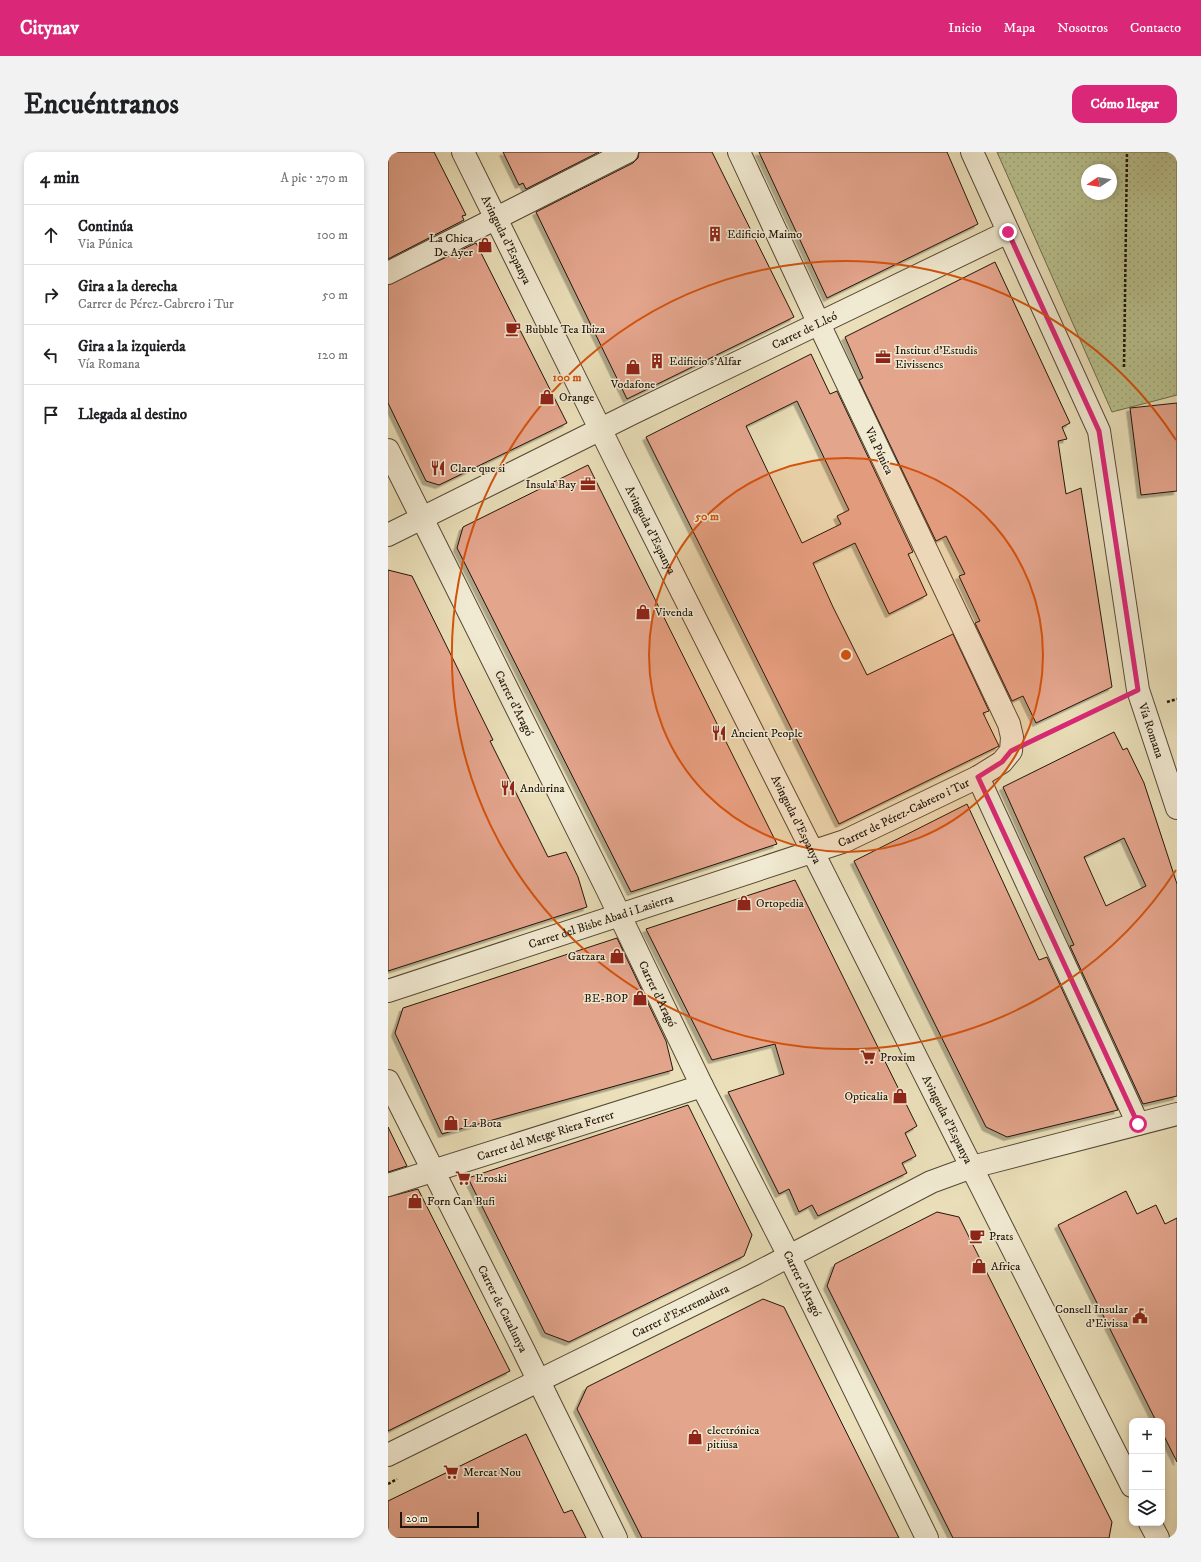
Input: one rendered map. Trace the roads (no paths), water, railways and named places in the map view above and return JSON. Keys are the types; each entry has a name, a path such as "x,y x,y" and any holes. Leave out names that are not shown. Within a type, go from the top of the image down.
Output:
{"street":[{"name":"Avinguda d'Espanya","path":"463,152 1129,1480"},
{"path":"388,273 627,152"},
{"name":"Via Púnica","path":"739,152 818,324 1009,724 1012,737 1011,751"},
{"name":"Vía Romana","path":"972,152 1099,431 1138,690 1177,808"},
{"name":"Carrer de Lleó","path":"388,535 601,429 1008,232"},
{"name":"Carrer d'Aragó","path":"388,450 619,914 702,1086 789,1256 927,1538"},
{"name":"Carrer de Pérez-Cabrero i Tur","path":"813,850 860,834 978,777 1002,762 1011,751"},
{"path":"978,777 1138,1124"},
{"name":"Carrer del Bisbe Abad i Lasierra","path":"388,991 813,850"},
{"name":"Carrer de Catalunya","path":"388,1081 539,1380 616,1538"},
{"name":"Carrer del Metge Riera Ferrer","path":"388,1185 433,1169 702,1086"},
{"name":"Carrer d'Extremadura","path":"388,1455 789,1256 931,1182 972,1166 1177,1114"},
{"path":"1152,1526 1158,1538"}],"place":[{"name":"Edificio Maimo","path":"715,234"},
{"name":"La Chica De Ayer","path":"485,245"},
{"name":"Bubble Tea Ibiza","path":"513,329"},
{"name":"Institut d'Estudis Eivissencs","path":"883,357"},
{"name":"Edificio s'Alfar","path":"657,361"},
{"name":"Vodafone","path":"633,367"},
{"name":"Orange","path":"547,397"},
{"name":"Clare que si","path":"438,468"},
{"name":"Insula Bay","path":"588,484"},
{"name":"Vivenda","path":"643,612"},
{"name":"Ancient People","path":"719,733"},
{"name":"Andurina","path":"508,788"},
{"name":"Ortopedia","path":"744,903"},
{"name":"Gatzara","path":"617,956"},
{"name":"BE-BOP","path":"640,998"},
{"name":"Proxim","path":"868,1057"},
{"name":"Opticalia","path":"900,1096"},
{"name":"La Bota","path":"451,1123"},
{"name":"Eroski","path":"463,1178"},
{"name":"Forn Can Bufi","path":"415,1201"},
{"name":"Prats","path":"977,1236"},
{"name":"Africa","path":"979,1266"},
{"name":"Consell Insular d'Eivissa","path":"1140,1316"},
{"name":"electrónica pitiüsa","path":"695,1437"},
{"name":"Mercat Nou","path":"451,1472"}]}
